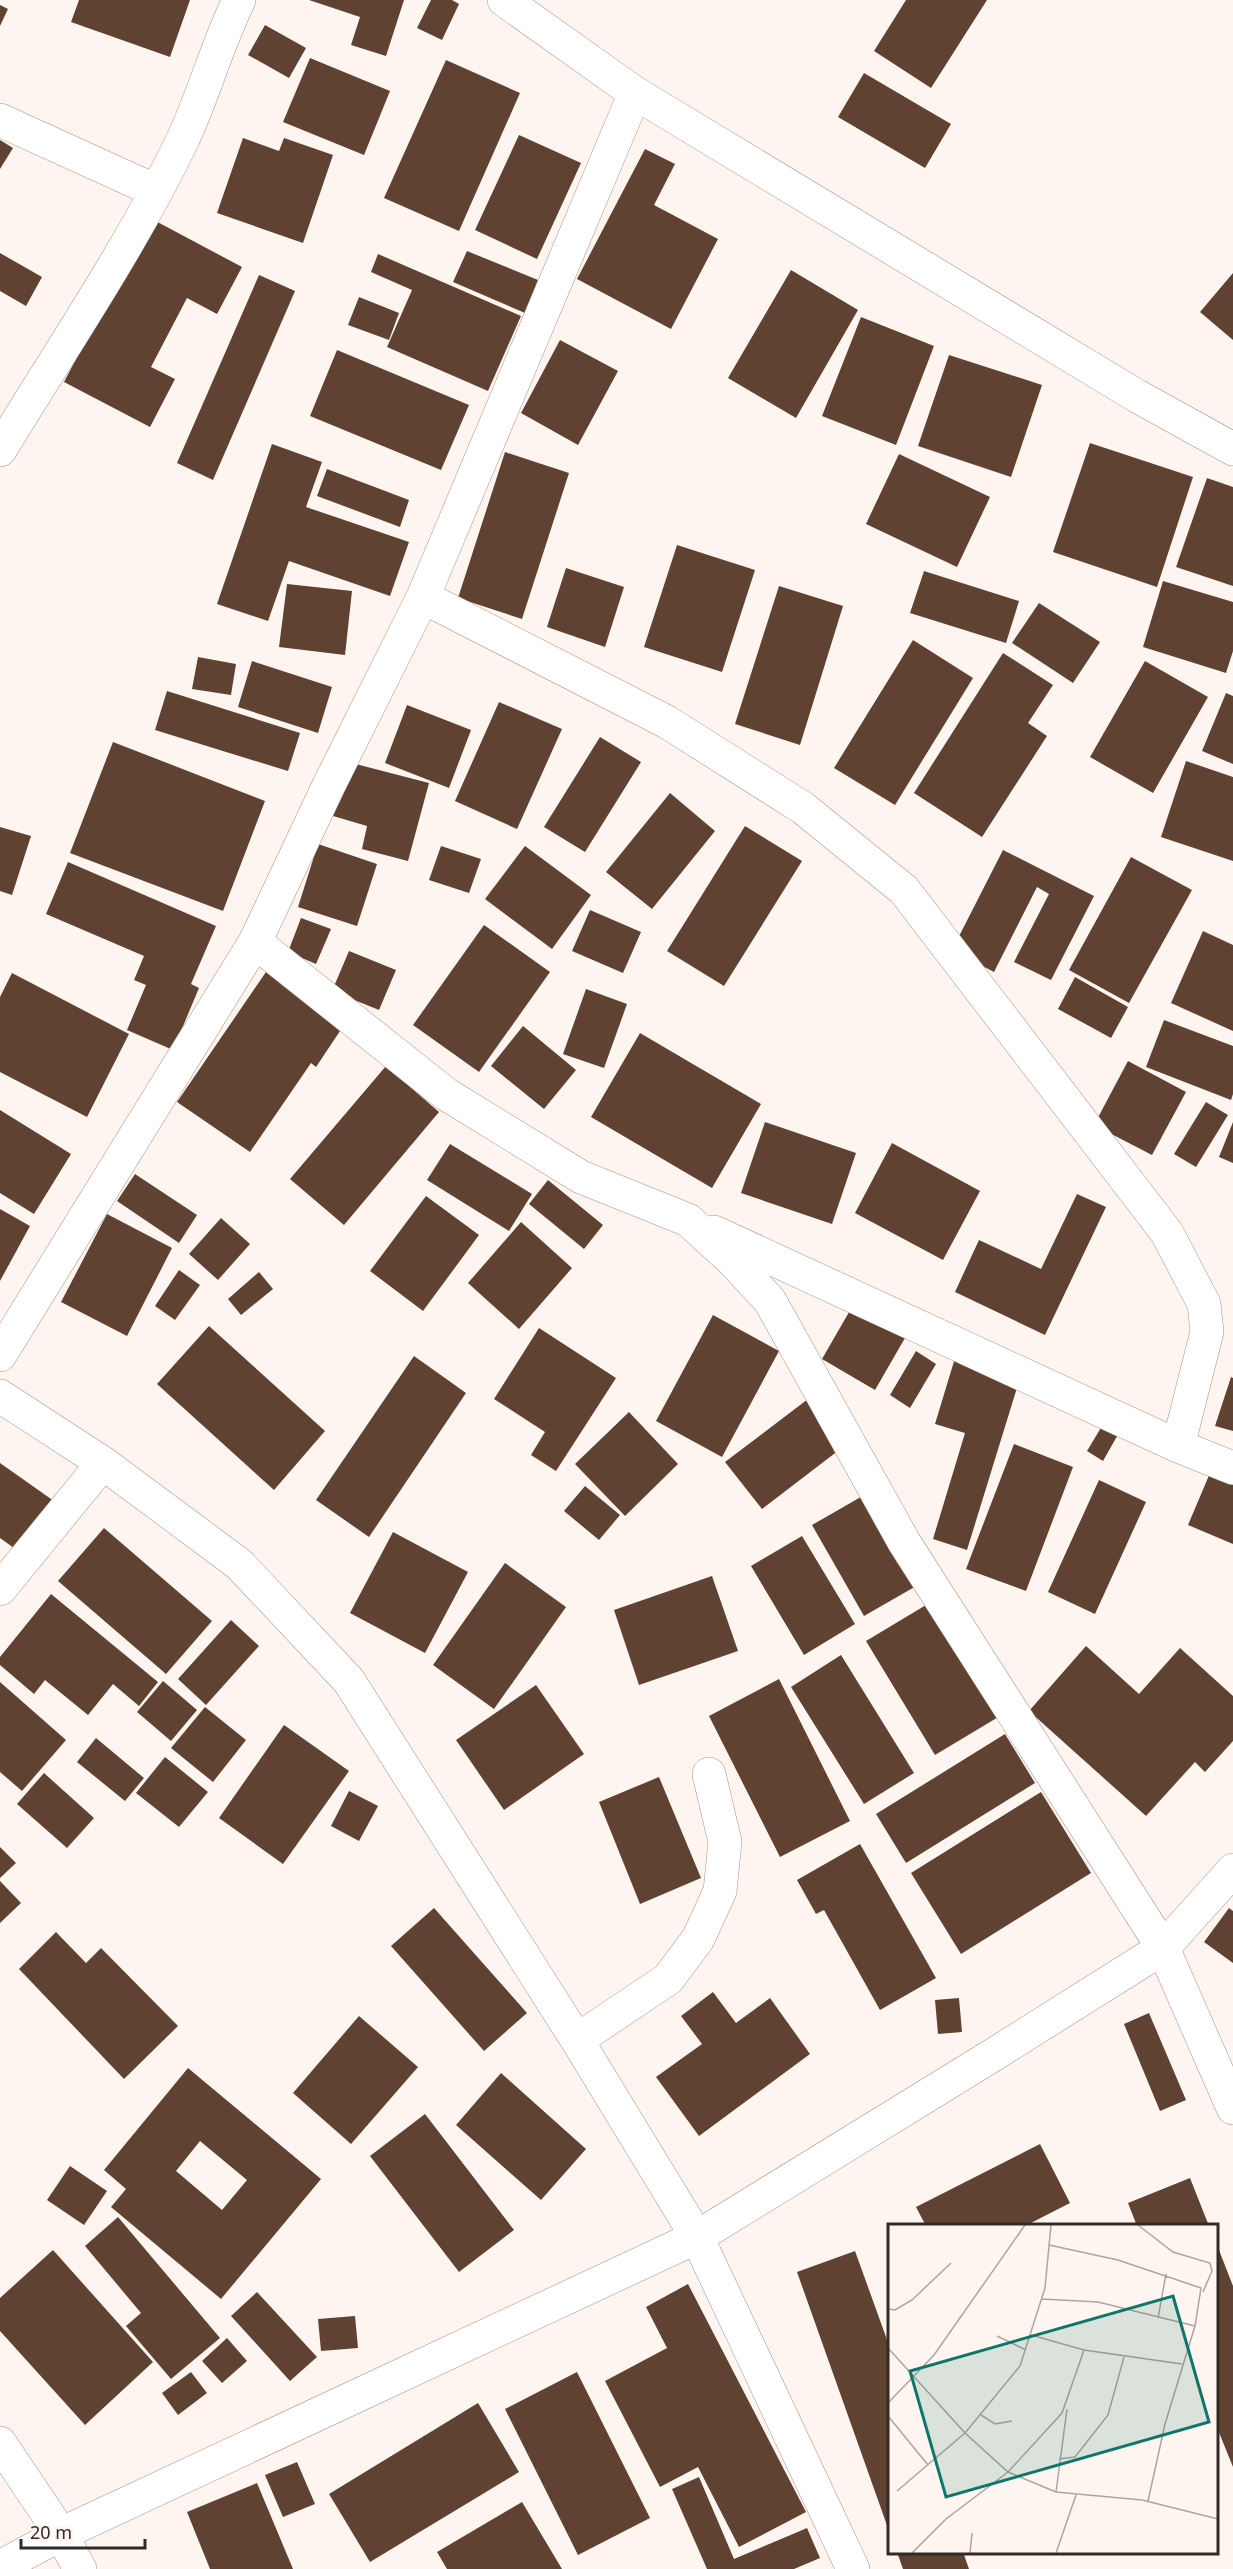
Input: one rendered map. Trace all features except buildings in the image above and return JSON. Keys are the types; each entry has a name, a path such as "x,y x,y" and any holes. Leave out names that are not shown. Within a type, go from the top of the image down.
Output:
{"street":[{"path":"0,450 156,191 184,137 223,32 239,0"},
{"path":"504,0 635,93 1137,396 1233,449"},
{"path":"0,1355 255,942 329,785 423,597 635,93"},
{"path":"0,120 156,191"},
{"path":"423,597 667,722 803,808 904,890 1167,1233 1204,1304 1207,1332 1178,1446"},
{"path":"255,942 446,1094 581,1177 688,1220 1178,1446 1233,1468"},
{"path":"688,1220 732,1260 770,1301 904,1542 1163,1948 1233,2108"},
{"path":"0,1396 103,1463 239,1564 349,1681 577,2040 697,2237 853,2569"},
{"path":"0,1589 103,1463"},
{"path":"577,2040 668,1979 698,1940 720,1891 725,1842 709,1774"},
{"path":"0,2567 61,2534 697,2237 1163,1948 1233,1870"},
{"path":"0,2443 61,2534 80,2569"}]}
